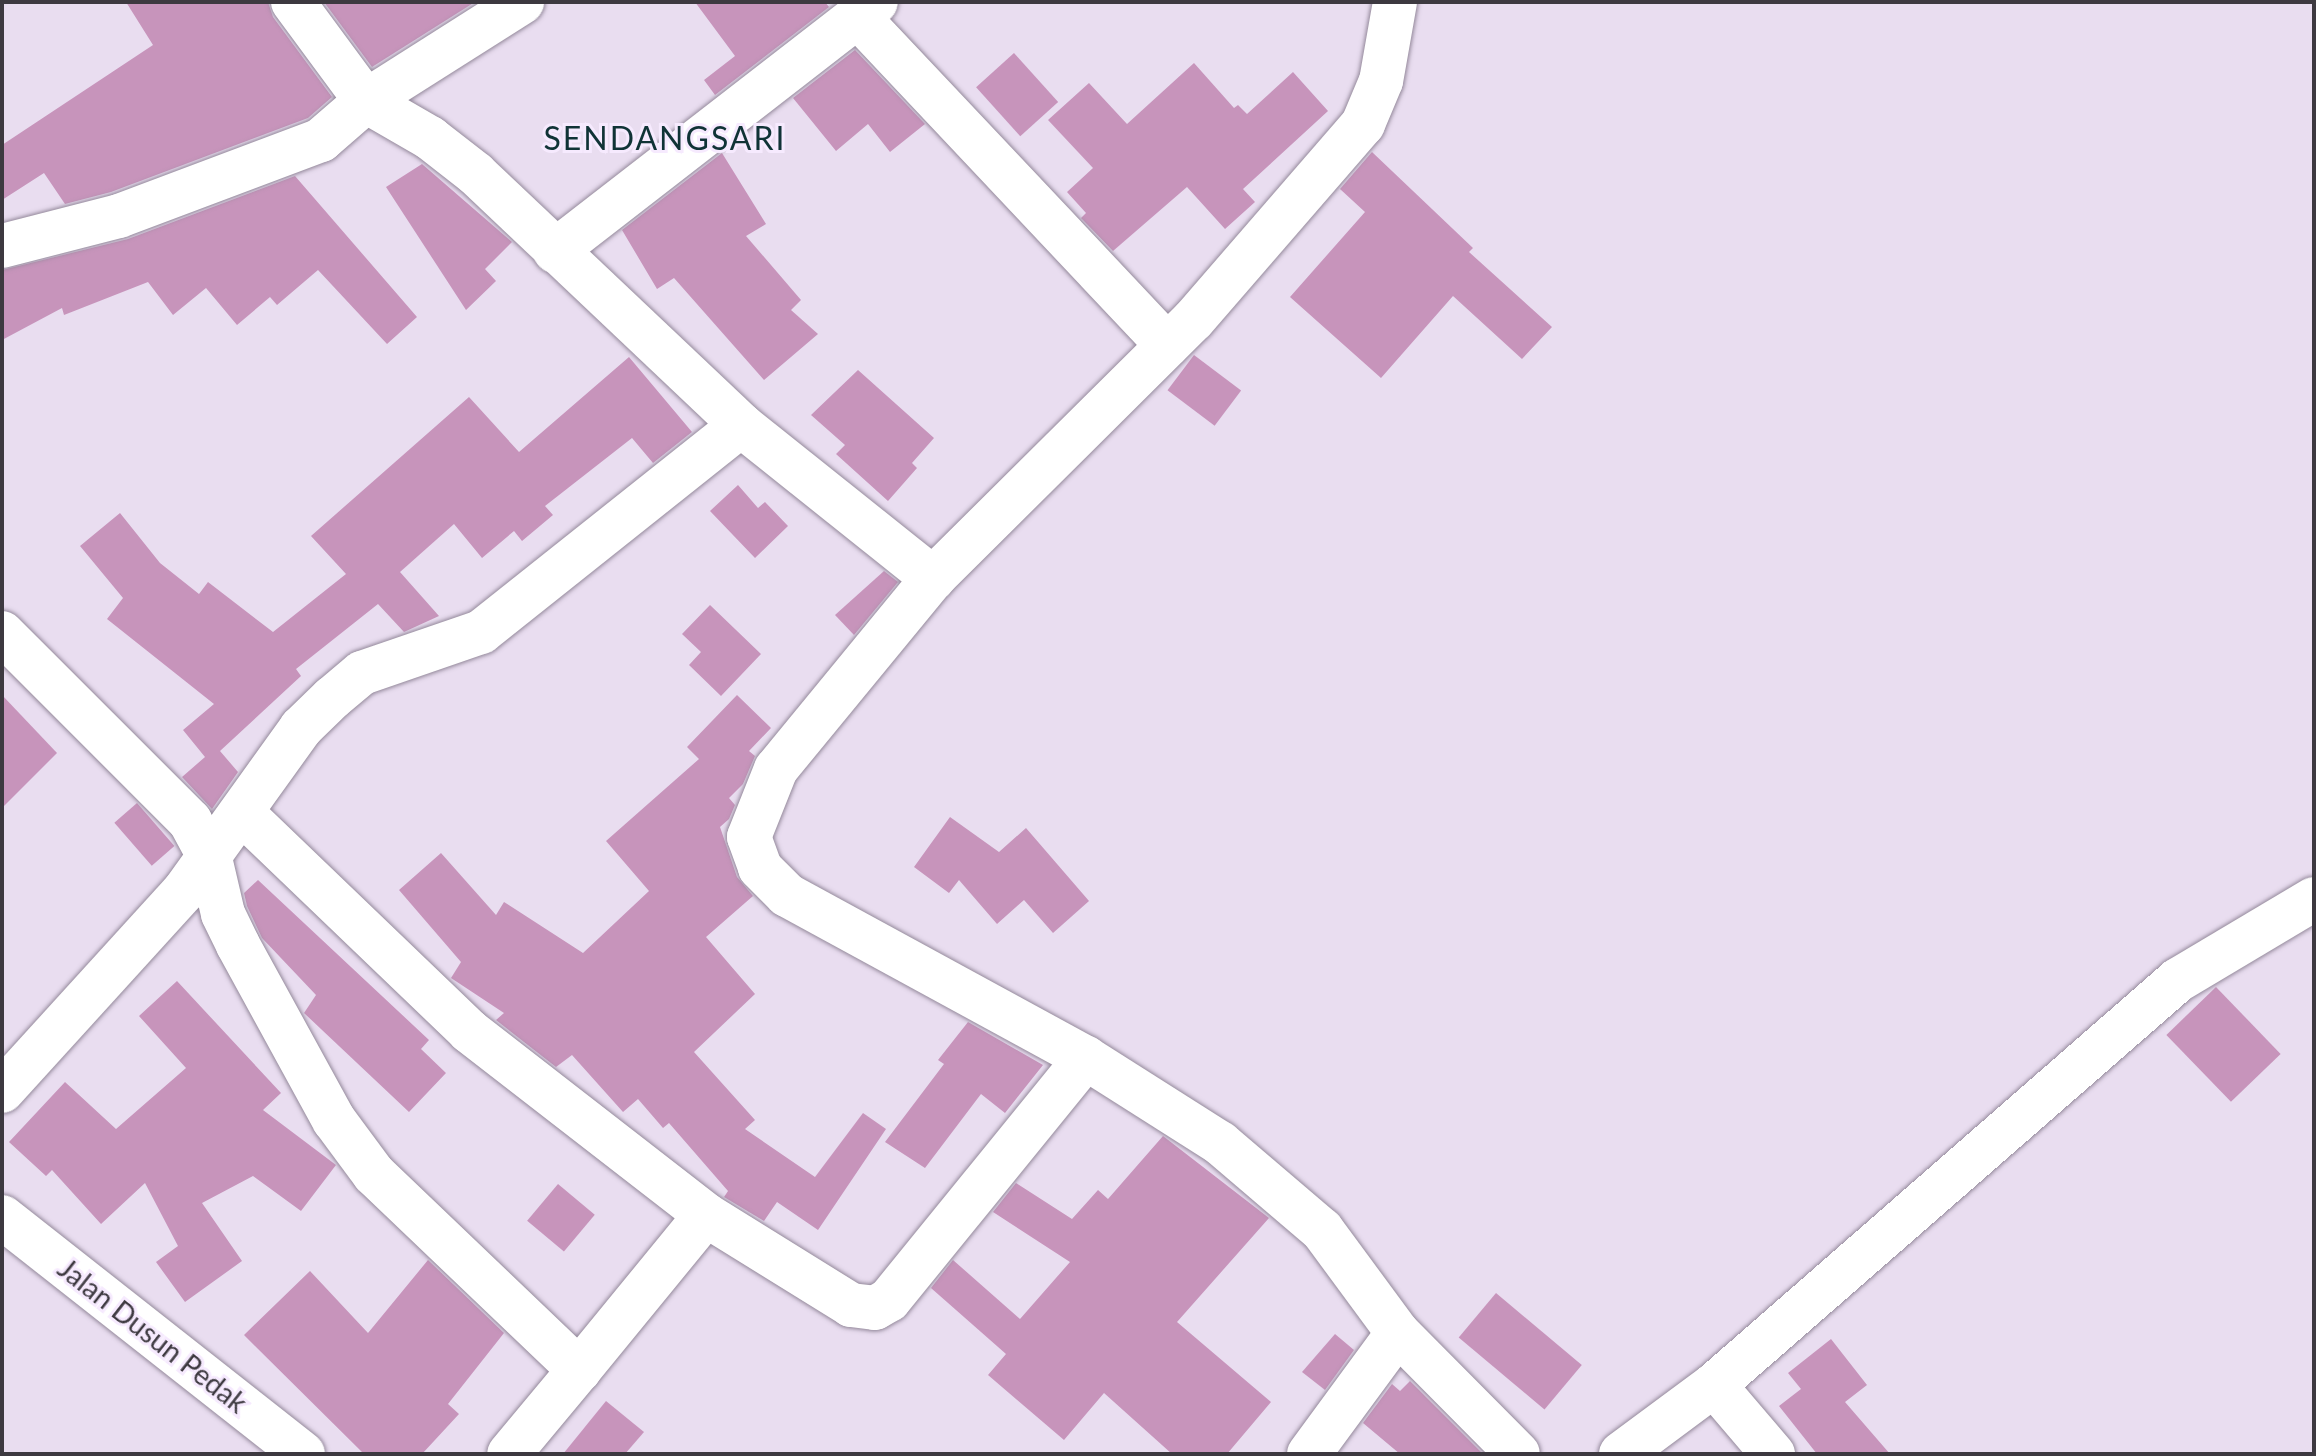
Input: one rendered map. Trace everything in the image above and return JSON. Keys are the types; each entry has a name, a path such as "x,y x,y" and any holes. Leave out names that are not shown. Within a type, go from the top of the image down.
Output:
{"street":[{"path":"293,2 366,101 430,138 476,174 741,425 933,578"},
{"path":"2,246 119,216 321,140 366,101 522,2"},
{"path":"1395,2 1381,81 1363,124 1167,345 933,578 776,769 749,837 760,868 787,895 1086,1058 1220,1143 1322,1230 1398,1333 1518,1454"},
{"path":"555,251 867,9 1167,345"},
{"path":"2,1091 210,858 301,728 362,673 481,632 741,425"},
{"path":"2,633 190,821 210,858 223,914 334,1120 405,1209 579,1370"},
{"path":"242,813 469,1031 706,1215 851,1305 875,1308 889,1300 1086,1058"},
{"path":"1621,1454 1714,1385 2178,980 2314,899"},
{"path":"509,1454 706,1215"},
{"name":"Jalan Dusun Pedak","path":"2,1217 303,1454"},
{"path":"1309,1454 1398,1333"},
{"path":"1714,1385 1773,1454"}],"building":[{"path":"126,2 268,2 273,17 332,97 308,118 111,192 65,204 44,173 2,200 2,145 153,45"},
{"path":"324,2 475,2 372,67"},
{"path":"695,2 825,2 829,7 715,95 704,80 735,56"},
{"path":"855,50 925,124 890,152 868,124 836,151 793,98"},
{"path":"1014,53 1058,102 1020,136 976,87"},
{"path":"1194,63 1234,108 1238,105 1247,114 1293,72 1328,111 1243,189 1255,202 1225,229 1187,187 1113,251 1081,218 1086,213 1067,192 1093,168 1048,120 1089,83 1127,124"},
{"path":"1372,152 1473,248 1469,252 1552,327 1522,359 1453,296 1381,378 1290,297 1365,212 1340,189"},
{"path":"722,153 766,224 746,236 801,300 791,310 818,334 764,380 674,278 657,289 622,230"},
{"path":"422,164 512,242 485,269 496,281 466,310 386,187"},
{"path":"295,176 417,317 387,344 318,270 277,305 270,297 237,325 206,288 173,315 148,282 64,315 62,308 2,340 2,270 128,239"},
{"path":"1194,355 1241,391 1215,426 1168,390"},
{"path":"629,357 692,432 653,463 632,438 545,506 553,515 522,541 514,531 482,558 454,524 400,572 439,616 404,632 378,604 296,669 301,676 220,751 238,772 212,809 182,777 205,757 183,730 214,704 107,619 123,598 80,546 120,513 160,563 199,594 208,582 273,632 346,574 311,536 469,397 519,452"},
{"path":"858,370 934,438 912,463 917,468 888,501 836,454 845,445 811,415"},
{"path":"738,485 758,508 765,502 788,526 755,558 710,511"},
{"path":"884,571 898,582 854,635 835,615"},
{"path":"710,605 761,654 721,696 689,665 701,652 682,634"},
{"path":"2,695 57,753 2,808"},
{"path":"737,695 771,728 749,751 755,756 743,784 729,798 735,805 729,819 720,827 737,877 753,896 706,937 755,994 694,1052 755,1120 745,1129 815,1177 863,1113 886,1129 818,1230 777,1202 764,1221 724,1197 728,1191 669,1123 663,1128 638,1099 623,1112 572,1055 556,1067 496,1020 504,1013 451,978 461,962 399,890 441,853 496,915 504,902 583,953 649,891 606,841 699,759 687,747"},
{"path":"137,803 174,846 152,866 114,823"},
{"path":"950,817 999,852 1026,828 1089,901 1053,933 1024,900 997,924 959,880 949,893 914,867"},
{"path":"258,880 429,1040 421,1049 446,1073 409,1112 304,1013 316,995 262,938 247,906 244,893"},
{"path":"177,981 281,1093 263,1110 336,1165 301,1211 253,1176 202,1203 242,1261 185,1302 156,1262 178,1246 145,1183 101,1224 52,1170 46,1176 9,1142 65,1082 116,1129 186,1068 139,1016"},
{"path":"2216,987 2281,1054 2231,1102 2166,1035"},
{"path":"968,1022 1043,1065 1005,1113 981,1094 925,1168 885,1142 944,1064 938,1060"},
{"path":"1163,1136 1269,1218 1177,1322 1271,1402 1227,1454 1172,1454 1104,1393 1064,1440 988,1375 1006,1354 931,1288 953,1260 1020,1319 1070,1262 993,1212 1016,1183 1072,1219 1098,1190 1108,1199"},
{"path":"558,1184 595,1215 564,1252 527,1221"},
{"path":"428,1260 504,1333 448,1404 459,1414 422,1454 364,1454 244,1335 310,1271 368,1333"},
{"path":"1496,1293 1582,1365 1545,1409 1459,1337"},
{"path":"1335,1334 1354,1350 1325,1390 1302,1372"},
{"path":"1831,1339 1867,1385 1845,1402 1890,1454 1817,1454 1779,1406 1801,1389 1788,1373"},
{"path":"1410,1381 1483,1454 1400,1454 1363,1423 1392,1384 1400,1391"},
{"path":"606,1401 644,1432 625,1454 563,1454"}],"district":[{"name":"SENDANGSARI","path":"665,138"}]}
